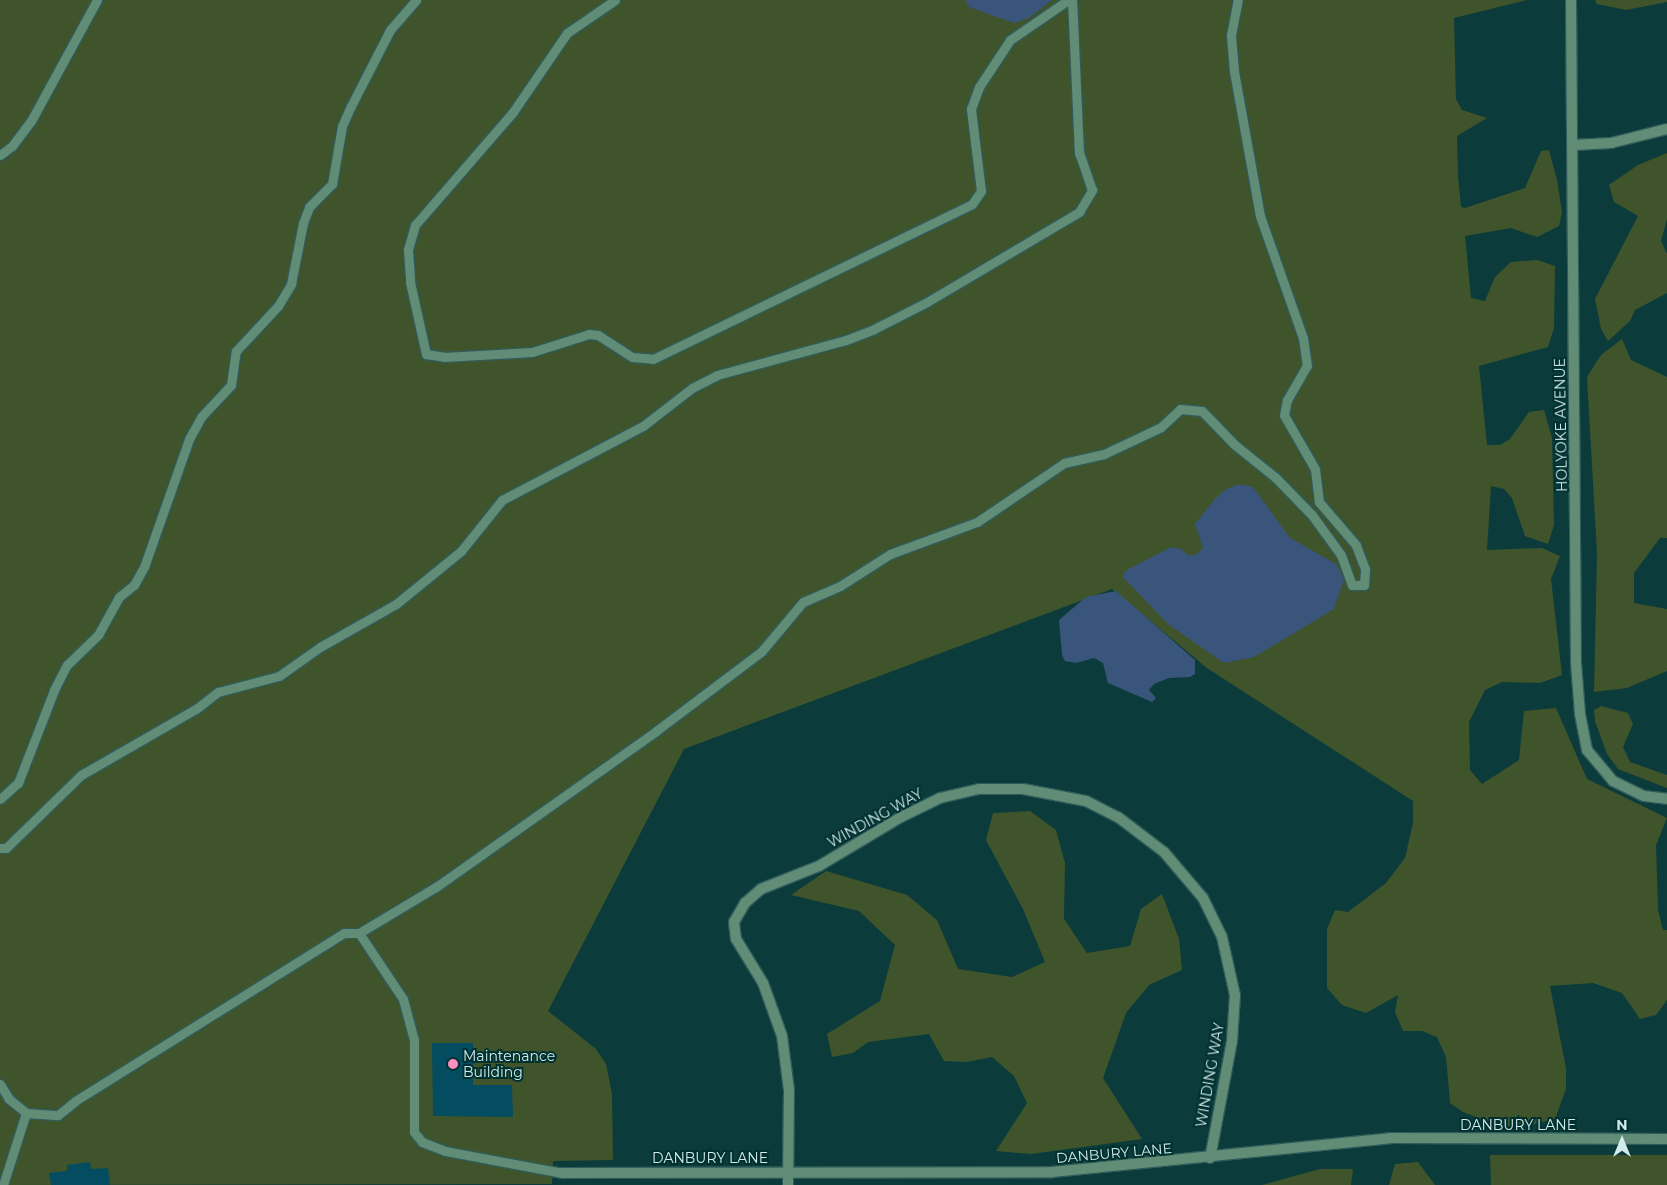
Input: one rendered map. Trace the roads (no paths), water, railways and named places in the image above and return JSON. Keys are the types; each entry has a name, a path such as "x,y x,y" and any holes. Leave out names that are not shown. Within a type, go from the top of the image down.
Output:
{"street":[{"name":"HOLYOKE AVENUE","path":"1572,0 1574,145 1572,316 1577,513 1576,663 1580,714 1587,750 1613,781 1644,796 1667,799"},
{"path":"1574,145 1611,143 1667,129"},
{"name":"WINDING WAY","path":"788,1172 789,1090 782,1036 763,983 736,939 734,922 745,903 761,889 819,866 900,817 940,798 979,789 1023,789 1086,801 1118,817 1164,852 1194,884 1222,937 1235,995 1232,1041 1210,1158"},
{"name":"DANBURY LANE","path":"562,1173 1052,1172 1210,1158 1390,1138 1667,1138"},
{"path":"788,1172 788,1185"}],"lane":[{"path":"0,155 12,146 31,121 97,0"},
{"path":"0,799 18,783 54,690 67,665 98,634 119,597 134,585 144,567 189,439 202,417 232,385 236,351 278,306 291,284 303,223 309,207 332,184 342,126 390,30 416,0"},
{"path":"615,0 567,33 514,112 415,225 408,250 410,282 426,354 444,357 532,352 589,334 598,335 632,357 653,359 972,204 981,191 971,109 979,88 1010,40 1068,0"},
{"path":"0,848 6,848 81,775 196,709 218,692 279,676 320,647 396,604 461,551 502,500 643,426 692,388 717,375 846,340 874,329 927,302 1079,212 1092,190 1079,153 1072,0"},
{"path":"0,1084 8,1099 26,1113 58,1115 76,1101 344,932 359,933 436,888 656,731 761,652 803,602 840,586 890,554 977,522 1064,463 1104,454 1161,427 1180,409 1202,411 1235,445 1275,478 1312,515 1341,555 1352,585 1364,585 1365,570 1356,545 1319,502 1315,469 1284,415 1287,400 1307,366 1303,338 1260,216 1234,71 1231,35 1238,0"},
{"path":"359,933 403,999 414,1040 414,1132 422,1142 445,1151 562,1173"},
{"path":"3,1185 26,1113"}],"water":[{"path":"966,0 1052,0 1029,18 1014,23 969,7"},
{"path":"1240,484 1253,487 1290,538 1336,564 1344,579 1334,609 1254,657 1224,663 1168,624 1123,577 1125,571 1171,547 1181,549 1189,556 1197,554 1203,548 1195,524 1215,499 1226,489"},
{"path":"1116,591 1195,660 1195,674 1190,677 1169,678 1154,684 1149,690 1156,698 1152,702 1108,683 1103,663 1094,658 1076,663 1065,661 1062,655 1059,620 1086,597"}],"place":[{"name":"Maintenance Building","path":"453,1064"}]}
